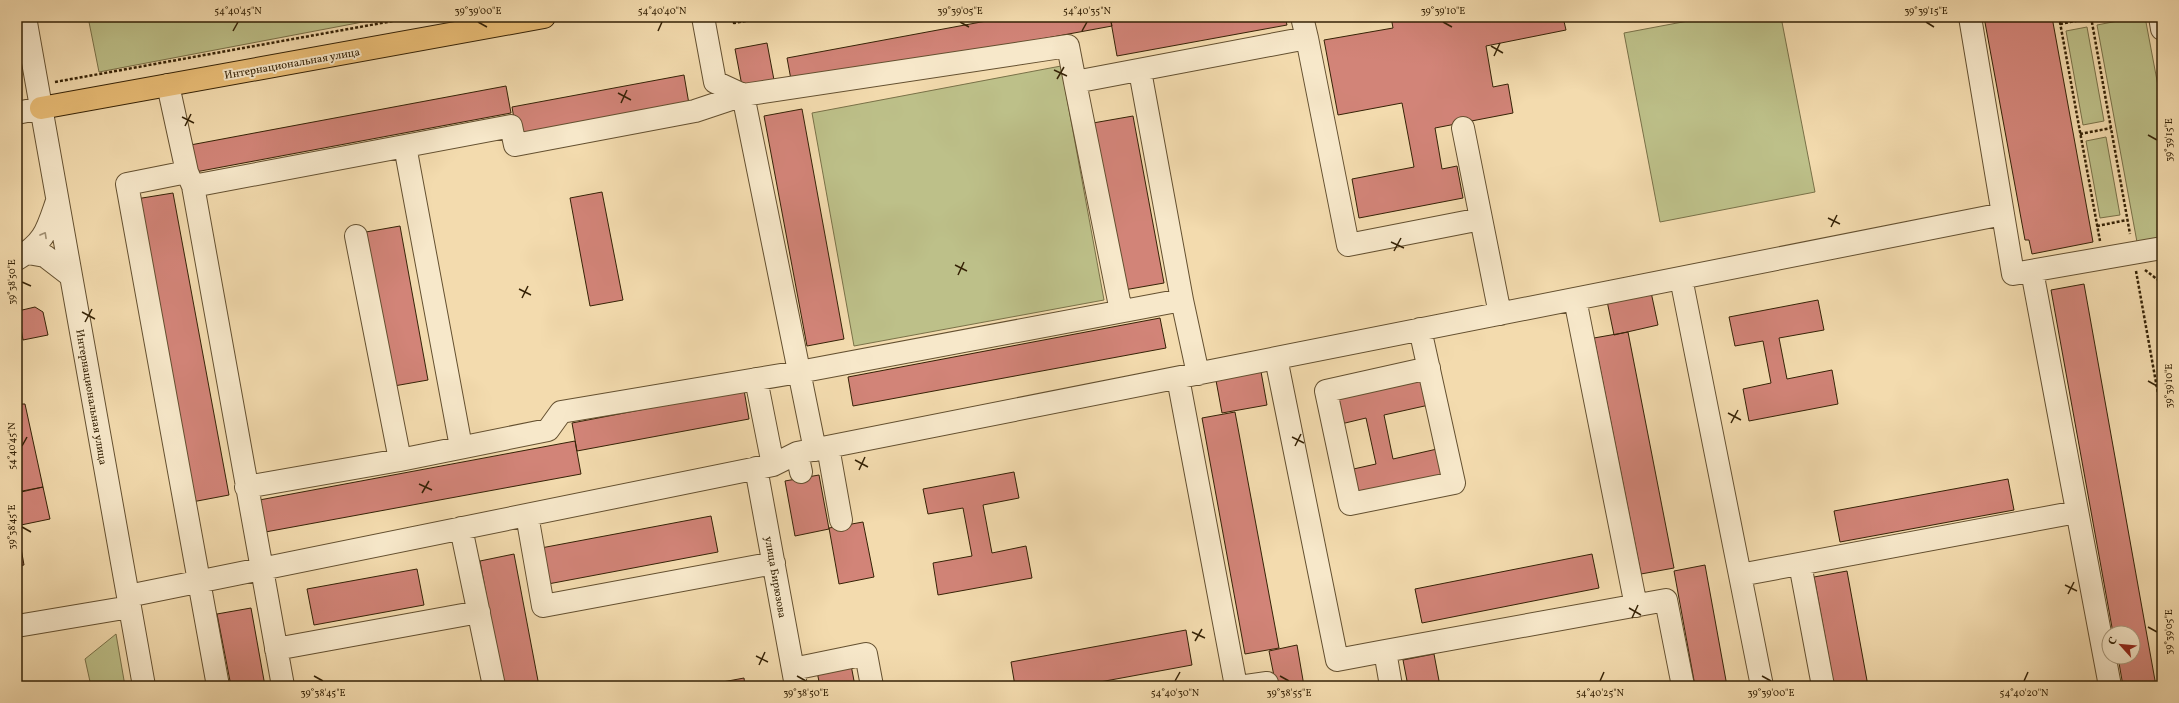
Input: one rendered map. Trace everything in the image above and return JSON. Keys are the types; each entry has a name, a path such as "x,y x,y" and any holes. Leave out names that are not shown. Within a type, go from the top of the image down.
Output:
{"main road":[{"name":"Интернациональная улица","path":"41,108 544,17"}],"street":[{"path":"25,17 41,108"},
{"path":"703,17 715,82 743,95"},
{"path":"1302,17 1348,245 1481,219"},
{"path":"1970,17 2013,274 2134,258 2162,248"},
{"path":"2160,17 2162,29"},
{"path":"1075,82 1140,71 1307,38"},
{"path":"218,686 127,184 190,179 405,146 511,126 515,145 695,111 743,95 1068,46 1121,311"},
{"path":"1140,71 1182,300 1188,376 1236,686"},
{"path":"168,85 190,179 283,686"},
{"path":"743,95 799,372 810,456 841,520"},
{"name":"Интернациональная улица","path":"17,113 41,108 144,686"},
{"path":"1463,128 1500,314"},
{"path":"405,146 462,447"},
{"path":"22,256 39,243 47,229 57,200"},
{"path":"17,626 129,601 198,582 765,467 810,456 1188,376 2003,214"},
{"path":"356,236 400,460"},
{"path":"22,256 45,256 71,276"},
{"path":"2032,271 2110,686"},
{"path":"1681,278 1762,686"},
{"path":"1575,299 1636,606"},
{"path":"246,487 400,460 548,430 561,412 799,372 1182,300"},
{"path":"1420,330 1429,368 1454,484 1350,504 1326,391 1429,368"},
{"path":"1276,358 1337,660 1666,600 1683,686"},
{"name":"улица Бирюзова","path":"756,379 774,563 795,677"},
{"path":"1740,575 2077,512"},
{"path":"527,515 544,606 774,563"},
{"path":"461,528 494,686"},
{"path":"1800,564 1823,686"},
{"path":"276,649 479,612"},
{"path":"1385,652 1392,686"},
{"path":"795,677 866,654 872,686"},
{"path":"1246,686 1267,683 1268,686"}],"path":[{"path":"37,85 415,17"},
{"path":"733,17 734,23 770,17"},
{"path":"2059,17 2099,237"},
{"path":"2060,24 2113,17"},
{"path":"2091,19 2162,416"},
{"path":"2080,134 2111,128"},
{"path":"2097,226 2127,220"},
{"path":"2134,258 2162,283"}],"green space":[{"path":"88,17 389,17 99,72"},
{"path":"1709,17 1781,17 1815,192 1660,222 1624,33"},
{"path":"2145,17 2162,107 2162,238 2137,242 2097,25"},
{"path":"2087,27 2104,121 2083,125 2066,31"},
{"path":"1061,66 1104,300 854,346 812,113"},
{"path":"2106,137 2120,215 2100,218 2086,141"},
{"path":"116,634 125,686 91,686 85,659"}],"building":[{"path":"1008,17 1110,17 1112,26 792,85 787,58"},
{"path":"1136,17 1285,17 1287,25 1117,56 1111,22"},
{"path":"1391,17 1563,17 1566,30 1486,46 1493,87 1508,84 1513,113 1435,128 1442,169 1457,166 1463,198 1359,218 1352,179 1414,167 1402,103 1338,115 1324,40 1393,28"},
{"path":"1984,17 2052,17 2093,242 2032,254 2029,240 2025,240"},
{"path":"767,43 774,80 742,86 735,49"},
{"path":"684,75 689,104 517,136 512,107"},
{"path":"506,86 511,113 190,173 185,146"},
{"path":"802,109 844,339 807,346 764,116"},
{"path":"1133,116 1164,283 1124,290 1093,123"},
{"path":"602,192 623,300 590,306 570,198"},
{"path":"173,193 229,495 192,502 136,199"},
{"path":"400,226 428,380 394,386 366,232"},
{"path":"2084,284 2156,686 2123,686 2119,665 2141,665 2141,625 2112,625 2051,290"},
{"path":"1651,292 1658,325 1614,335 1607,301"},
{"path":"1818,300 1824,330 1779,338 1787,379 1832,370 1838,404 1749,421 1743,389 1771,383 1763,341 1735,346 1729,317"},
{"path":"35,307 43,312 48,335 23,340 18,311"},
{"path":"1160,318 1166,348 853,406 848,377"},
{"path":"1628,332 1674,568 1641,574 1594,338"},
{"path":"1260,366 1267,405 1222,413 1215,375"},
{"path":"1422,375 1429,405 1384,415 1393,459 1437,449 1444,478 1355,497 1349,470 1376,464 1366,418 1341,424 1334,394"},
{"path":"744,390 749,419 577,451 572,423"},
{"path":"17,404 25,404 43,487 17,492"},
{"path":"1235,412 1279,648 1245,654 1202,418"},
{"path":"575,441 581,474 260,533 254,501"},
{"path":"1014,472 1019,498 983,505 992,553 1026,546 1032,578 938,595 933,563 972,556 963,508 928,514 923,489"},
{"path":"819,475 829,529 795,536 785,481"},
{"path":"2008,479 2014,510 1840,542 1834,511"},
{"path":"43,487 50,519 21,525 17,508 17,493"},
{"path":"711,516 718,552 548,584 541,548"},
{"path":"863,522 874,577 839,584 829,528"},
{"path":"17,526 24,565 17,566"},
{"path":"514,554 539,686 503,686 480,561"},
{"path":"1592,554 1599,588 1422,623 1415,589"},
{"path":"1705,565 1727,686 1695,686 1674,571"},
{"path":"417,569 424,605 314,625 307,589"},
{"path":"1847,571 1868,686 1834,686 1814,577"},
{"path":"251,608 265,686 231,686 217,614"},
{"path":"1186,630 1192,665 1078,686 1015,686 1011,662"},
{"path":"1297,645 1304,686 1276,686 1269,651"},
{"path":"1434,654 1440,686 1408,686 1403,660"},
{"path":"851,665 855,686 820,686 817,672"},
{"path":"744,678 745,686 701,686"}]}
